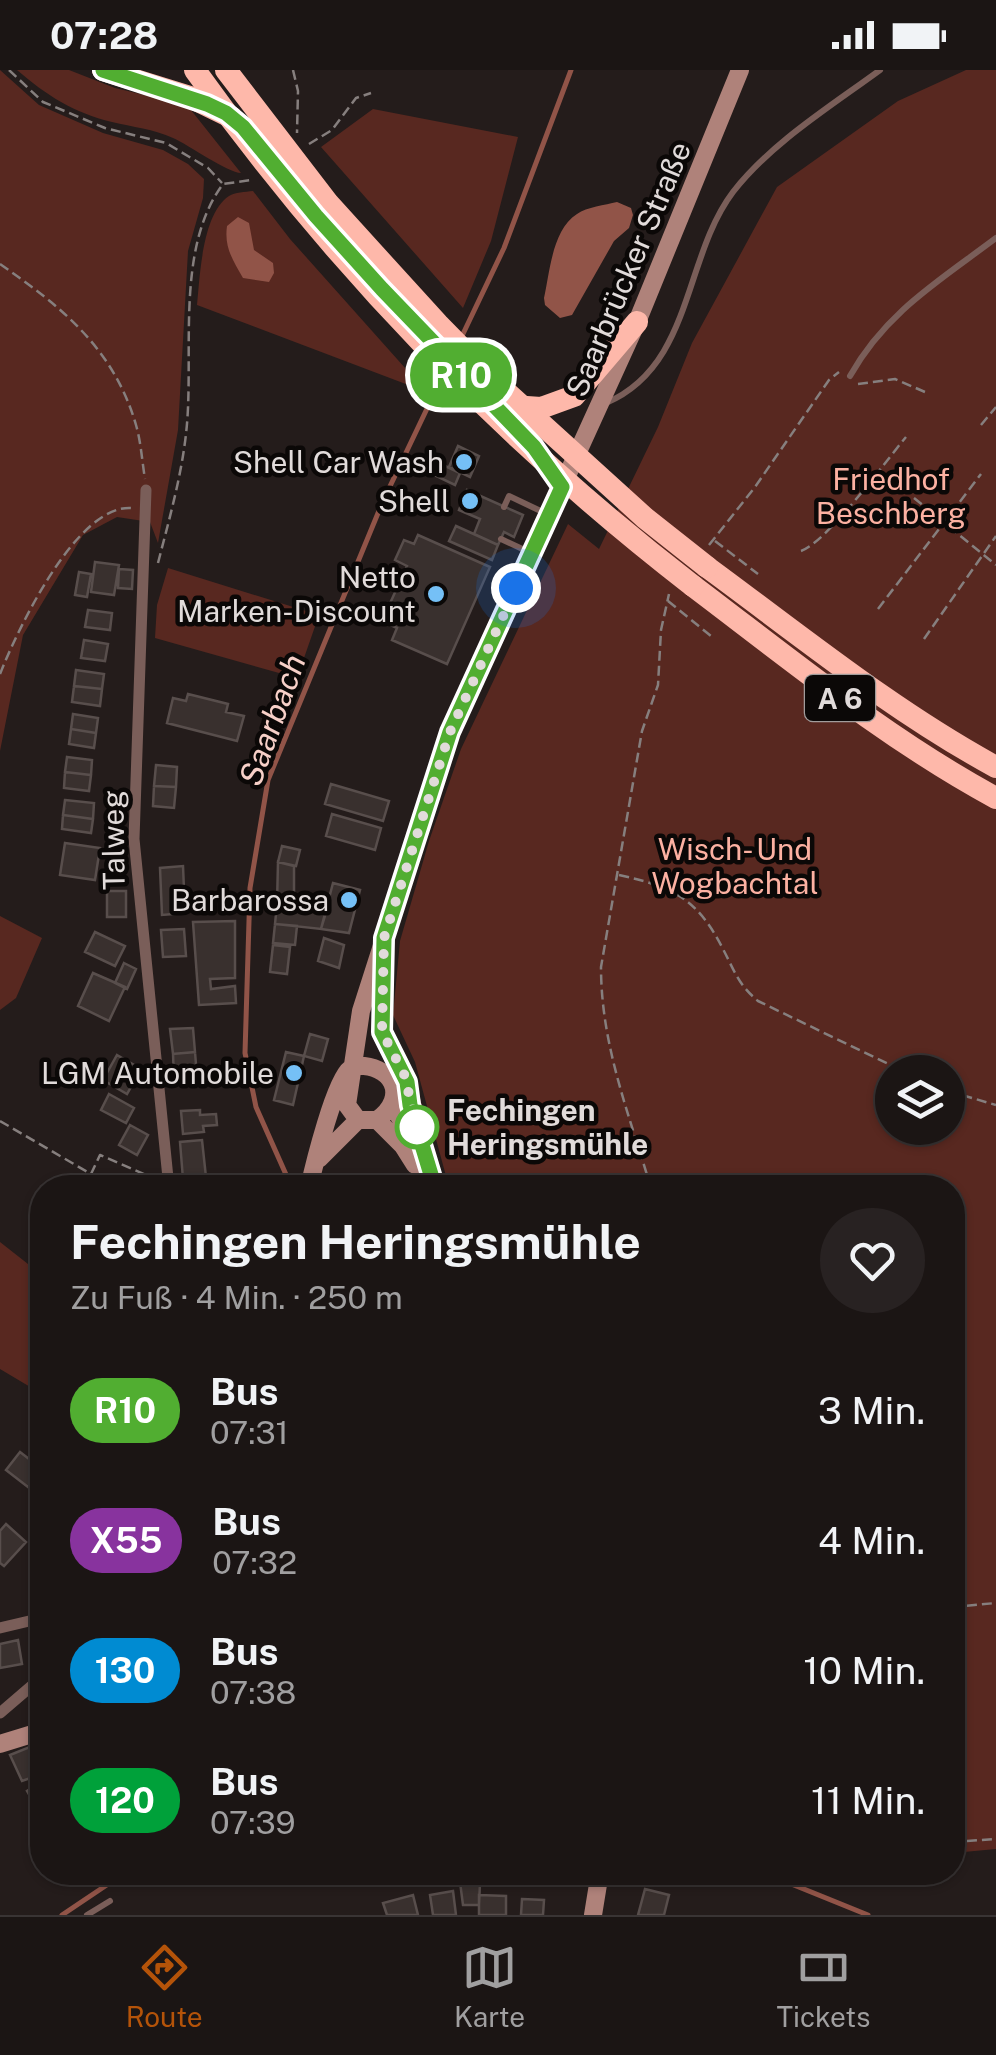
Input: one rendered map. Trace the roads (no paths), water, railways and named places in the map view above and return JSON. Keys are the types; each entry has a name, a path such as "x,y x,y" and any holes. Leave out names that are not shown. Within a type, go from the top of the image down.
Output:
{"highway":[{"path":"111,73 164,70"},
{"name":"A 6","path":"195,70 311,220 476,399 562,479 693,574 960,748 996,767"},
{"name":"A 6","path":"226,70 328,203 452,338 645,518 693,574 850,705 950,773 996,798"},
{"path":"237,70 244,102 261,136 484,390 569,472"},
{"path":"111,73 207,104 261,136"},
{"path":"511,414 574,396 638,322"},
{"path":"511,414 569,472"}],"main road":[{"name":"Saarbrücker Straße","path":"384,938 450,732 638,322 740,70"},
{"path":"384,938 382,1032 407,1082 426,1175"},
{"path":"384,938 360,1011 347,1105 403,1146 425,1175"},
{"path":"376,1066 373,1016 382,970"},
{"path":"311,1175 340,1079 354,1066 376,1066 394,1084 392,1105 414,1140 426,1175"},
{"path":"312,1175 368,1120 392,1105"},
{"path":"0,1744 30,1734"},
{"path":"593,1915 598,1885"}],"street":[{"name":"Talweg","path":"146,490 134,839 167,1175"},
{"path":"0,1628 30,1621"},
{"path":"0,1713 30,1687"}],"lane":[{"path":"600,405 625,395 659,358 682,317 710,233 732,193 788,140 880,70"},
{"path":"850,376 864,352 906,305 996,238"},
{"path":"504,507 509,496 550,515"},
{"path":"500,539 532,553"},
{"path":"87,1915 110,1901"}],"waterway":[{"name":"Saarbach","path":"462,336 504,248 571,70"},
{"name":"Saarbach","path":"286,1175 256,1107 245,1053 250,888 268,780 383,501 444,373"},
{"name":"Saarbach","path":"62,1915 107,1885"},
{"path":"794,1885 868,1915"}],"place":[{"name":"Shell Car Wash","path":"464,462"},
{"name":"Shell","path":"470,501"},
{"name":"Netto Marken-Discount","path":"436,594"},
{"name":"Barbarossa","path":"349,900"},
{"name":"LGM Automobile","path":"294,1073"},
{"name":"Fechingen Heringsmühle","path":"417,1127"}],"park label":[{"name":"Friedhof Beschberg","path":"891,496"},
{"name":"Wisch- Und Wogbachtal","path":"735,866"}]}
